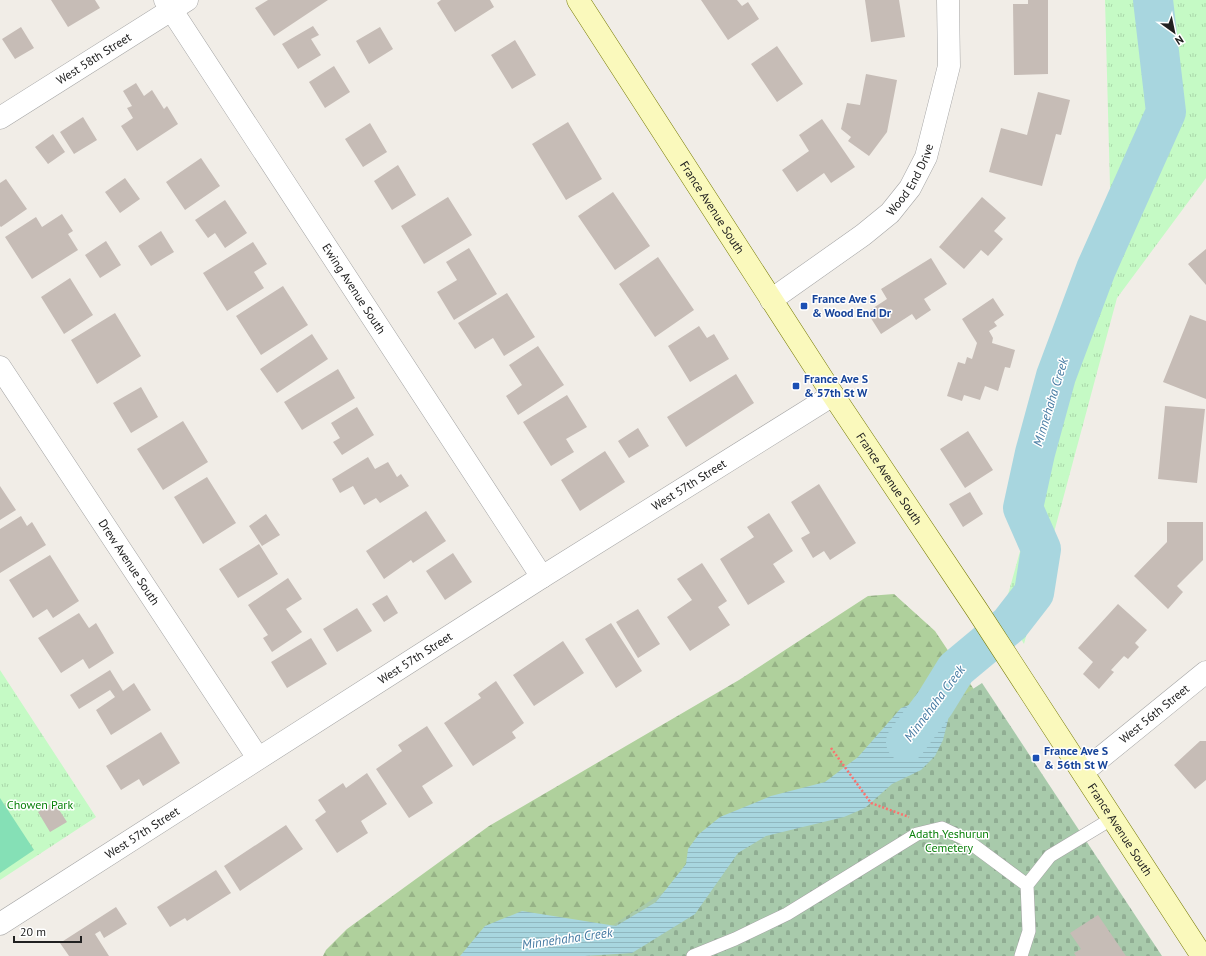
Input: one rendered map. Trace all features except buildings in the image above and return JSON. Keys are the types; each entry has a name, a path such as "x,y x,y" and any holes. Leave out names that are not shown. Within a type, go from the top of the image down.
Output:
{"main road":[{"name":"France Avenue South","path":"578,0 833,395 1004,650 1202,956"}],"street":[{"name":"Wood End Drive","path":"771,300 863,236 890,213 910,188 926,158 949,66 948,0"},
{"name":"West 58th Street","path":"0,118 174,3"},
{"name":"Ewing Avenue South","path":"174,3 542,577"},
{"name":"Drew Avenue South","path":"0,367 258,758"},
{"name":"West 57th Street","path":"0,924 542,577 833,395"},
{"name":"West 56th Street","path":"1083,772 1206,672"}],"lane":[{"path":"1022,956 1029,931 1027,885 1050,856 1113,818"},
{"path":"693,956 735,939 786,914 917,834 942,828 965,839 1027,885"}],"path":[{"path":"831,748 845,770 871,803 910,818"}],"green space":[{"path":"1105,0 1206,0 1206,178 1117,298 1024,644 1004,609 1111,224"},
{"path":"894,594 935,631 999,727 784,956 323,956 326,950 347,929 489,826 739,680 868,596"},
{"name":"Chowen Park","path":"0,670 96,817 0,880"},
{"name":"Adath Yeshurun Cemetery","path":"982,683 1162,956 566,956"},
{"path":"0,798 34,850 0,873"}],"water":[{"path":"930,697 947,700 948,720 943,740 935,756 921,770 892,784 865,808 844,817 766,836 738,853 695,914 632,953 584,956 460,956 485,926 522,911 616,926 656,902 686,864 688,849 699,834 720,817 771,796 825,782 858,757 901,708"}],"waterway":[{"name":"Minnehaha Creek","path":"906,742 935,703 956,669 1010,624 1034,593 1041,549 1023,508 1035,453 1056,376 1096,269 1166,112 1153,0"}],"place":[{"name":"France Ave S & Wood End Dr","path":"804,306"},
{"name":"France Ave S & 57th St W","path":"796,386"},
{"name":"France Ave S & 56th St W","path":"1036,758"}]}
